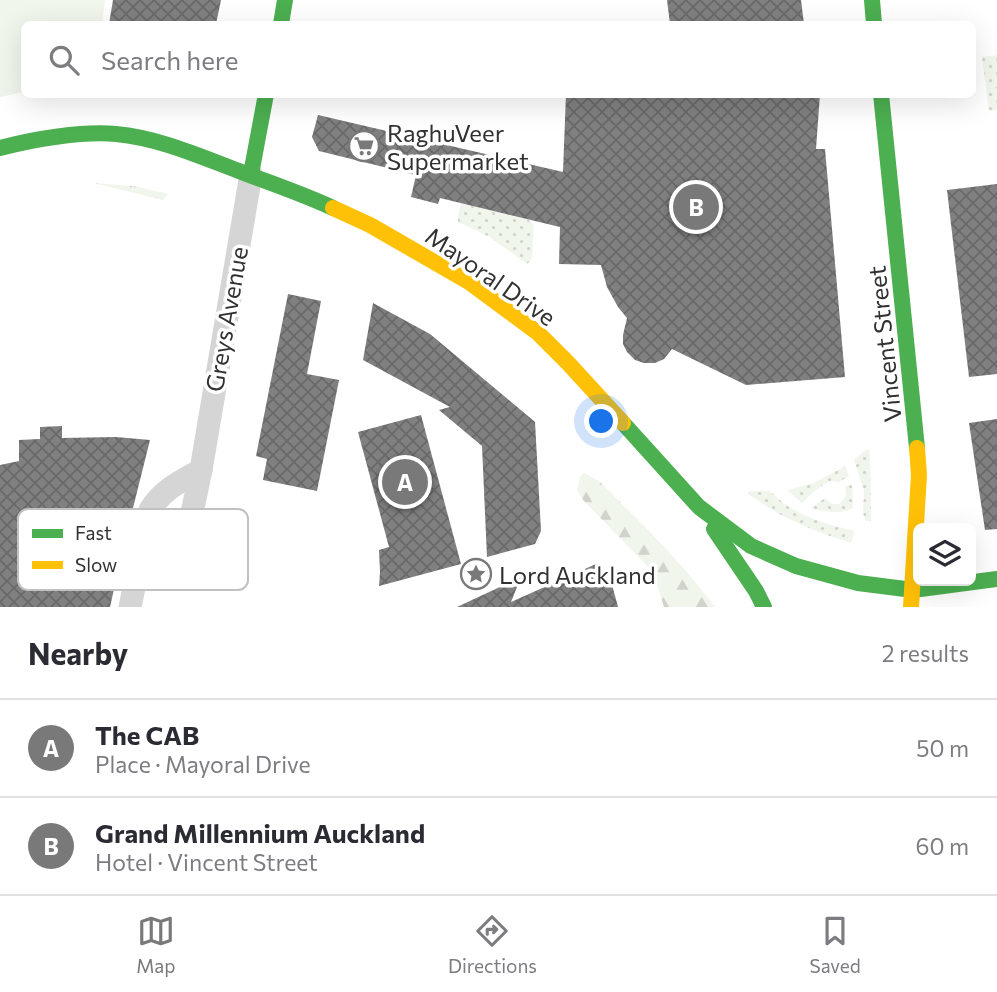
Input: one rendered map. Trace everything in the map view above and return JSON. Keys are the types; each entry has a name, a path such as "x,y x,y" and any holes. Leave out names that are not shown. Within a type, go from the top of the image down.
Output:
{"main road":[{"path":"282,21 285,0"},
{"path":"872,0 874,21"},
{"name":"Greys Avenue","path":"251,174 265,98"},
{"name":"Vincent Street","path":"881,98 919,475 913,590"},
{"name":"Mayoral Drive","path":"0,148 68,136 114,134 143,138 173,146 316,200 406,244 469,282 538,333 699,506 751,546 796,566 858,583 913,590 997,579"},
{"path":"699,506 764,607"},
{"path":"911,607 913,590"}],"street":[{"name":"Greys Avenue","path":"193,509 251,174"},
{"path":"151,509 156,500 174,485 201,470"}],"green space":[{"path":"0,0 105,0 102,21 21,21 21,93 0,97"},
{"path":"997,55 997,110 989,111 982,57"},
{"path":"93,183 134,186 168,194 163,200"},
{"path":"461,203 529,220 534,226 532,259 527,264 488,236 458,222"},
{"path":"867,449 870,453 871,521 866,521 863,513 864,491 854,460"},
{"path":"845,466 849,476 839,482 828,482 802,503 787,490 814,483"},
{"path":"584,473 599,481 645,527 715,607 664,607 653,572 583,500 577,490 580,477"},
{"path":"852,485 853,508 827,512 811,508 825,498 832,504 839,504 846,496 845,486"},
{"path":"750,491 770,491 798,512 854,531 852,541 836,538 797,522 760,502 748,494"}],"building":[{"path":"113,0 221,0 217,21 110,21"},
{"path":"667,0 801,0 804,21 670,21"},
{"path":"566,98 820,98 816,149 825,149 845,377 746,385 672,349 664,359 655,363 635,360 623,344 627,318 607,287 601,265 559,264 560,227 440,198 438,204 411,197 416,175 319,151 312,137 318,115 563,172"},
{"path":"997,184 997,374 969,377 947,190"},
{"path":"288,294 321,301 307,374 339,380 317,491 263,480 267,459 256,456"},
{"path":"373,303 430,334 535,422 541,531 535,544 487,557 482,446 439,410 450,407 363,360"},
{"path":"421,415 461,564 379,586 379,550 389,547 358,432"},
{"path":"997,419 997,529 985,530 969,423"},
{"path":"62,426 62,438 116,437 150,440 133,509 18,509 18,590 114,590 110,607 0,607 0,465 19,461 19,440 40,439 40,427"},
{"path":"596,564 611,581 618,607 457,607 521,577 511,602"}],"traffic: fast":[{"path":"282,21 285,0"},
{"path":"872,0 874,21"},
{"path":"251,174 265,98"},
{"path":"881,98 917,448"},
{"path":"0,148 73,135 103,133 132,136 194,154 333,208"},
{"path":"623,423 699,507 751,546 796,566 858,583 913,590 997,579"},
{"path":"714,529 764,607"}],"traffic: slow":[{"path":"333,208 370,225 469,282 538,333 623,423"},
{"path":"911,607 919,475 917,448"}],"place":[{"name":"RaghuVeer Supermarket","path":"364,146"},
{"name":"Grand Millennium Auckland","path":"696,207"},
{"name":"The CAB","path":"405,482"},
{"name":"Lord Auckland","path":"476,574"}]}
